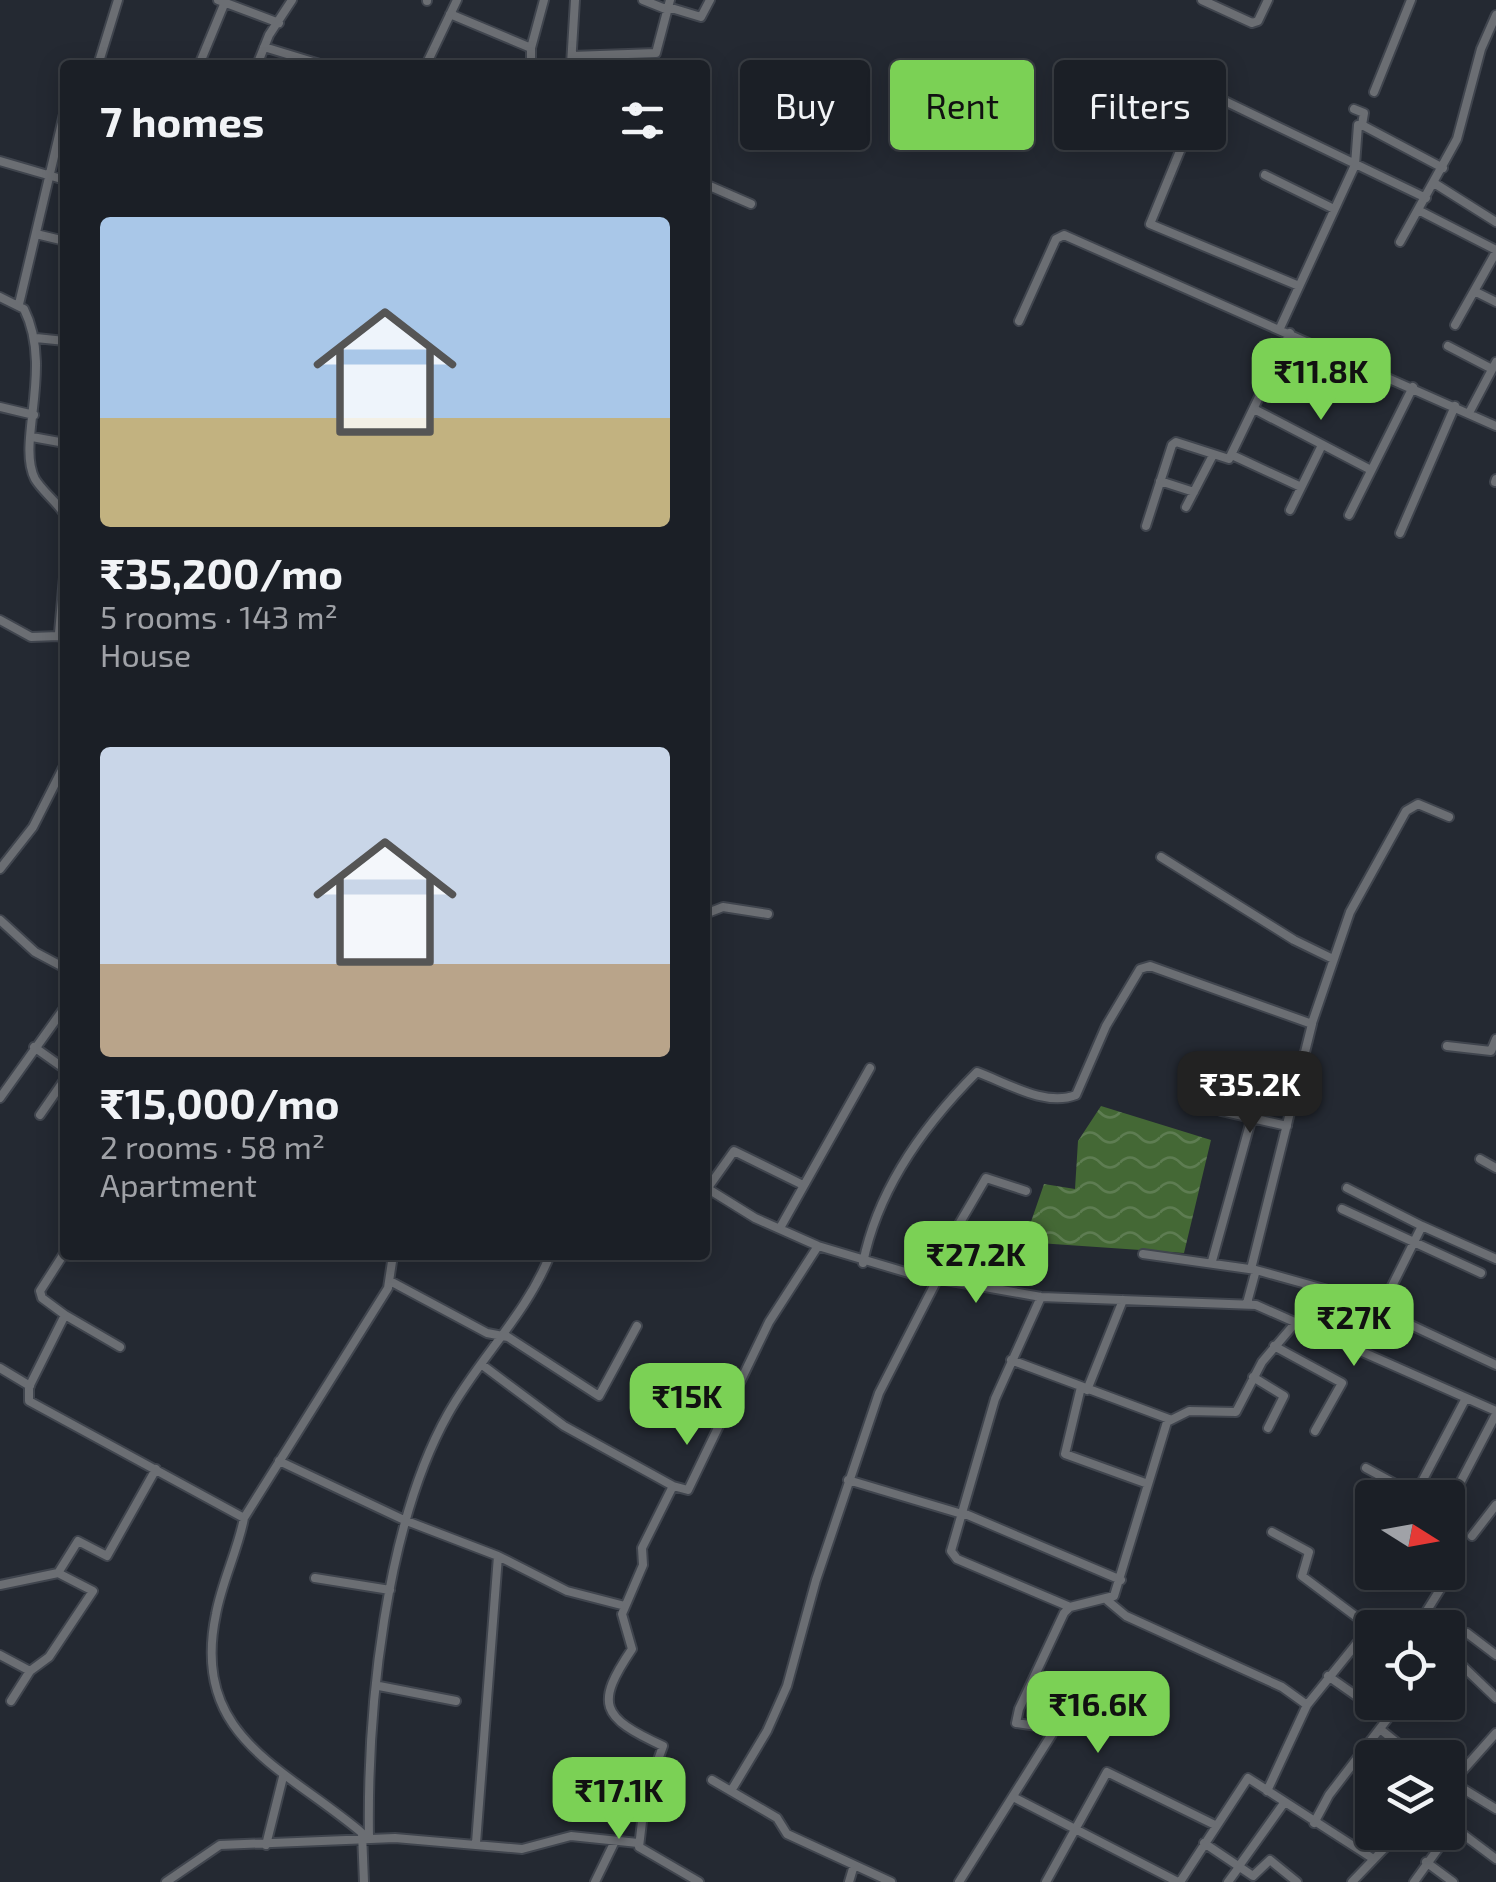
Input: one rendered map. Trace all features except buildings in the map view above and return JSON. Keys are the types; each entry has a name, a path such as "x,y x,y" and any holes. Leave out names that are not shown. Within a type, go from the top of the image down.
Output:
{"street":[{"path":"100,60 118,0"},
{"path":"260,60 292,0"},
{"path":"428,60 457,0"},
{"path":"531,60 544,0"},
{"path":"571,60 575,0"},
{"path":"643,0 700,17 710,0"},
{"path":"1202,0 1252,23 1258,21 1268,0"},
{"path":"1374,92 1411,0"},
{"path":"201,60 221,1 278,22"},
{"path":"582,60 656,53 669,6"},
{"path":"450,14 531,48"},
{"path":"1400,242 1461,129 1481,49 1496,16"},
{"path":"264,47 307,60"},
{"path":"1299,286 1150,224 1205,94 1426,198"},
{"path":"1354,109 1364,113 1362,124 1443,168"},
{"path":"1280,328 1355,165 1358,125"},
{"path":"60,135 19,304 36,338 39,368 32,437 35,478 60,509"},
{"path":"0,161 60,179"},
{"path":"1265,176 1334,209"},
{"path":"1434,183 1496,222"},
{"path":"710,186 751,204"},
{"path":"1418,210 1496,251 1455,325"},
{"path":"36,234 60,240"},
{"path":"1020,321 1061,235 1496,426"},
{"path":"1474,291 1496,302"},
{"path":"0,297 19,304"},
{"path":"1146,526 1174,443 1226,459 1232,455 1290,334"},
{"path":"36,338 60,340"},
{"path":"1448,346 1494,365 1469,413"},
{"path":"1349,515 1413,387"},
{"path":"1400,532 1456,406"},
{"path":"0,407 34,415"},
{"path":"1254,409 1372,470"},
{"path":"32,437 60,442"},
{"path":"1290,510 1322,445"},
{"path":"1186,507 1213,455"},
{"path":"1232,455 1301,487"},
{"path":"1160,481 1194,492"},
{"path":"0,620 32,637 60,640"},
{"path":"0,868 33,827 60,774"},
{"path":"1247,1303 1286,1126 1332,958 1364,882 1406,811 1418,804 1449,817"},
{"path":"1161,857 1294,940 1332,958"},
{"path":"710,912 723,907 768,914"},
{"path":"0,920 35,952 60,965"},
{"path":"862,1263 878,1209 934,1116 978,1072 1043,1097 1061,1101 1076,1095 1106,1026 1144,966 1312,1023"},
{"path":"0,1098 4,1084 60,1013"},
{"path":"1447,1046 1491,1051 1496,1039"},
{"path":"34,1047 60,1065"},
{"path":"780,1228 870,1068"},
{"path":"40,1114 60,1085"},
{"path":"1221,1110 1286,1126"},
{"path":"1212,1262 1252,1118"},
{"path":"710,1183 734,1150 803,1185"},
{"path":"1480,1159 1496,1168"},
{"path":"731,1791 767,1732 786,1686 848,1480 879,1392 937,1280 956,1231 986,1178 1026,1191"},
{"path":"1347,1188 1496,1259"},
{"path":"710,1190 818,1246 862,1263 937,1280 1040,1297 1247,1303 1297,1321 1496,1412 1461,1480"},
{"path":"1342,1209 1481,1274"},
{"path":"1380,1310 1422,1226"},
{"path":"480,1364 564,1426 673,1486 689,1488 769,1322 818,1246"},
{"path":"1143,1254 1254,1270 1348,1296 1496,1364"},
{"path":"60,1260 40,1293 65,1314 120,1347"},
{"path":"367,1838 283,1777 236,1731 211,1674 215,1615 244,1518 390,1281 393,1260"},
{"path":"364,1882 379,1686 390,1590 404,1520 446,1417 480,1364 526,1307 548,1260"},
{"path":"390,1281 487,1333 502,1336 599,1396 637,1326"},
{"path":"1040,1297 1011,1360 975,1459 951,1547 953,1556 1070,1607 1108,1601 1126,1616 1282,1687 1307,1704"},
{"path":"1123,1300 1084,1388 1065,1454 1148,1484"},
{"path":"65,1314 30,1386 28,1398 37,1409 244,1518"},
{"path":"1011,1360 1169,1419 1189,1411 1235,1413 1253,1377 1297,1321"},
{"path":"1274,1346 1342,1383 1315,1431"},
{"path":"0,1368 30,1386"},
{"path":"1253,1377 1284,1396 1268,1428"},
{"path":"1366,1468 1410,1492 1417,1491 1466,1398"},
{"path":"1108,1601 1121,1580 1169,1419"},
{"path":"279,1461 404,1520 498,1556 567,1591 626,1606"},
{"path":"58,1573 78,1541 106,1556 156,1469"},
{"path":"848,1480 962,1513 1121,1580"},
{"path":"673,1486 642,1548 642,1565 622,1619 632,1649 609,1684 608,1702 615,1714 662,1746 645,1796 638,1843 641,1850 700,1882"},
{"path":"1472,1536 1496,1505"},
{"path":"1267,1791 1307,1704 1370,1626 1302,1576 1310,1554 1272,1532"},
{"path":"476,1843 498,1556"},
{"path":"0,1586 58,1573 93,1591 49,1656 30,1671 11,1702"},
{"path":"315,1578 390,1590"},
{"path":"1052,1729 1019,1725 1016,1719 1061,1617 1070,1607"},
{"path":"1467,1633 1496,1655"},
{"path":"0,1655 30,1671"},
{"path":"1465,1668 1496,1698"},
{"path":"1328,1676 1355,1689"},
{"path":"379,1686 456,1701"},
{"path":"959,1882 1052,1729 1081,1689"},
{"path":"1314,1823 1329,1795 1384,1720"},
{"path":"1380,1729 1394,1740"},
{"path":"1465,1767 1496,1733"},
{"path":"1046,1882 1107,1772 1215,1825"},
{"path":"266,1845 283,1777"},
{"path":"712,1780 777,1818 786,1834 892,1882"},
{"path":"1013,1796 1179,1882 1245,1780 1372,1858"},
{"path":"1465,1792 1496,1809"},
{"path":"1228,1882 1284,1803"},
{"path":"166,1882 215,1846 367,1838 476,1843 516,1849 571,1836 638,1843"},
{"path":"1465,1836 1496,1859"},
{"path":"595,1882 615,1840"},
{"path":"1204,1843 1254,1876 1270,1860 1296,1882"},
{"path":"1352,1882 1381,1850"},
{"path":"1414,1882 1434,1850"},
{"path":"1426,1862 1453,1882"},
{"path":"850,1882 854,1866"}],"water":[{"path":"1101,1106 1211,1140 1184,1253 1024,1242 1044,1184 1075,1189 1078,1141"}]}
